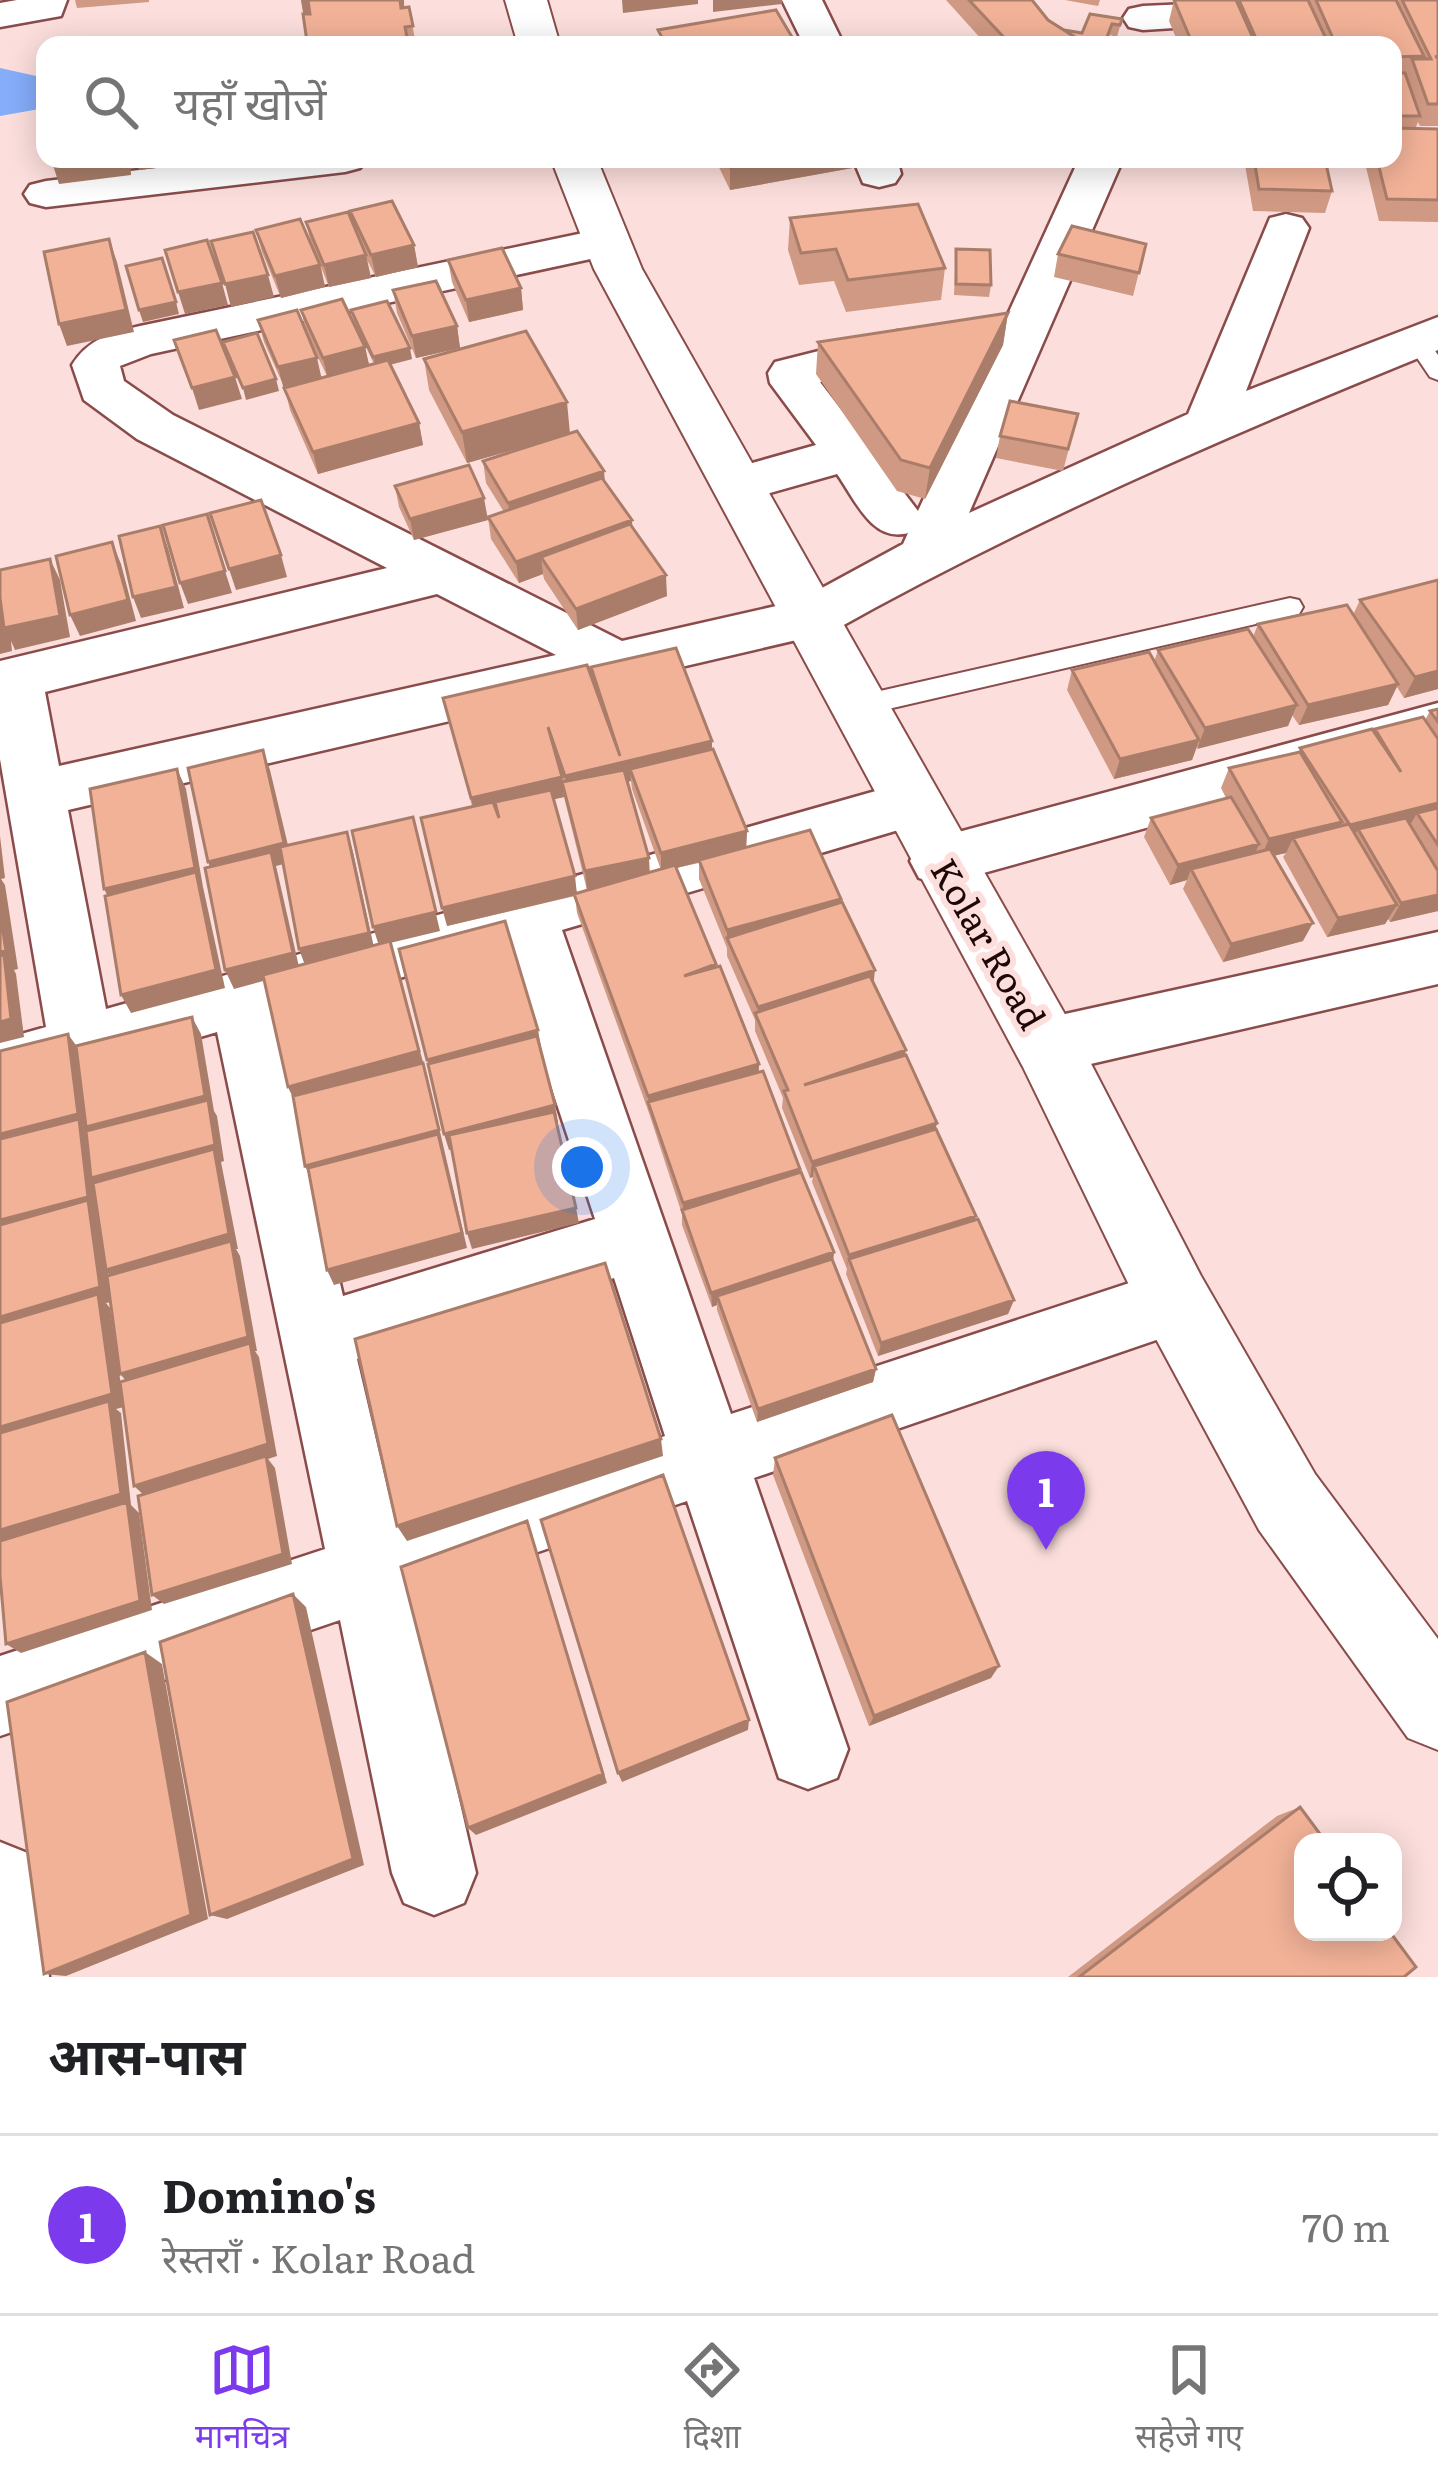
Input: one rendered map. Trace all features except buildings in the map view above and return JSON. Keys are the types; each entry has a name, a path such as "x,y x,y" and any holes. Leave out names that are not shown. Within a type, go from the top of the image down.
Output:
{"main road":[{"path":"526,0 536,36"},
{"name":"Kolar Road","path":"578,168 608,242 940,861 1047,1046 1175,1301 1287,1502 1438,1708"}],"street":[{"path":"0,15 39,12 47,7 47,0"},
{"path":"802,0 820,36"},
{"path":"1141,21 1302,10"},
{"path":"46,194 267,168"},
{"path":"910,537 1096,168"},
{"path":"1209,423 1286,227"},
{"path":"608,242 140,341 104,354 96,365 101,389 155,427 616,662"},
{"path":"910,537 794,383 792,374 911,345"},
{"path":"34,796 812,617 910,537 1209,423 1431,348"},
{"path":"738,484 849,453"},
{"path":"81,1045 7,680 441,574"},
{"path":"940,861 1438,724"},
{"path":"0,1068 911,805"},
{"path":"526,916 808,1749"},
{"path":"1047,1046 1438,958"},
{"path":"242,998 434,1874"},
{"path":"316,1338 635,1239"},
{"path":"0,1696 1175,1301"},
{"path":"0,1884 9,1971"}],"lane":[{"path":"858,706 1290,607"}],"water":[{"path":"0,68 36,76 36,110 0,116"}],"place":[{"name":"Domino's","path":"1046,1550"}]}
